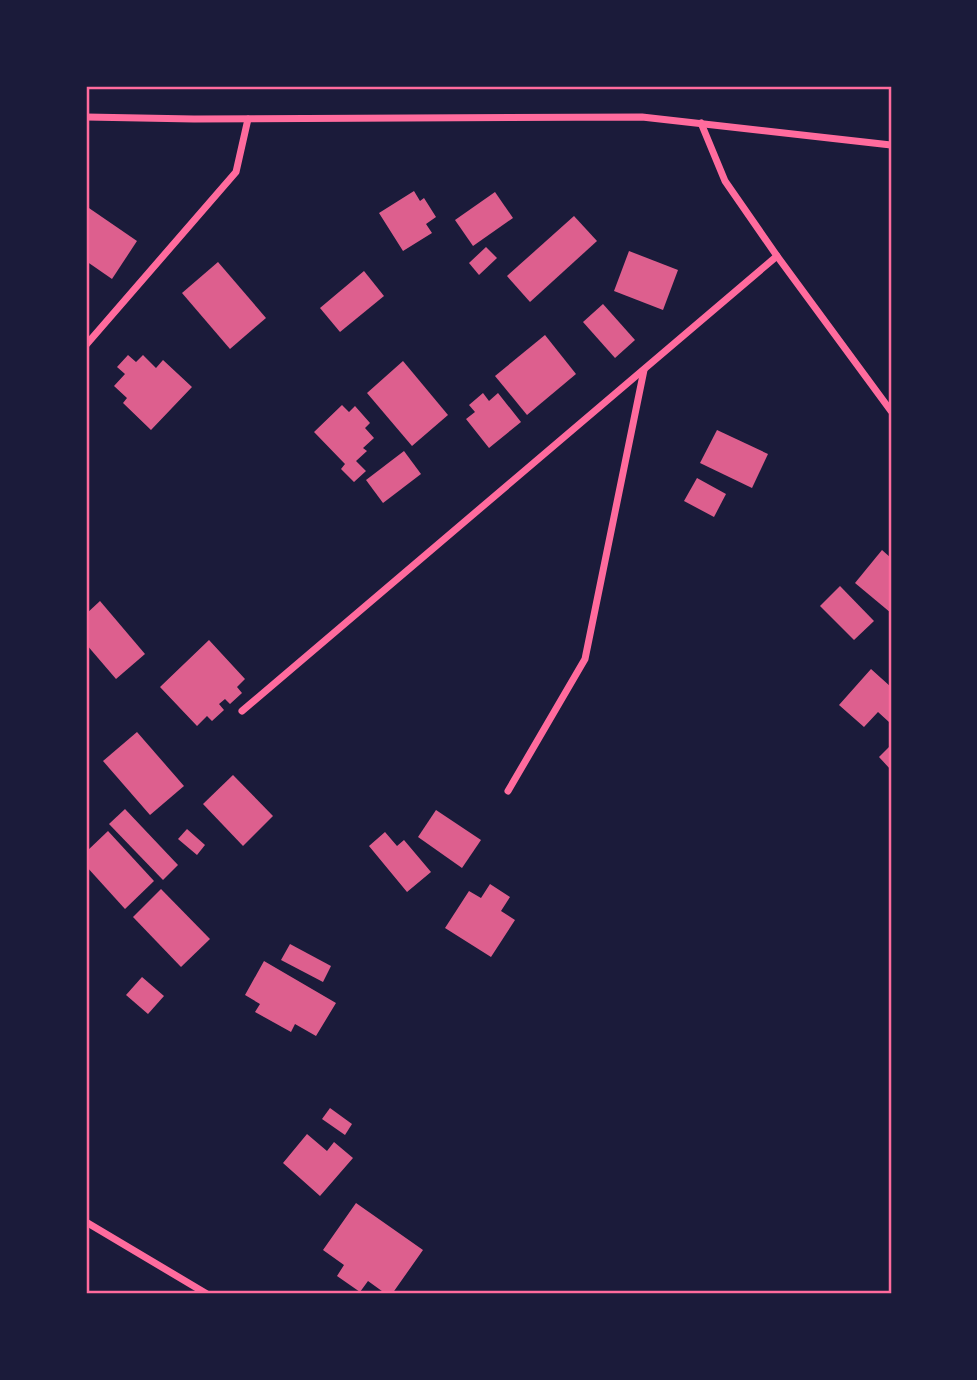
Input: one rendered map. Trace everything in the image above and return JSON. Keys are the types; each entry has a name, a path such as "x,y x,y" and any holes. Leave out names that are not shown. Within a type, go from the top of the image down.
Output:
{"street":[{"path":"86,117 642,117 891,145"},
{"path":"86,345 236,172 248,119"},
{"path":"701,123 725,181 777,257 891,411"},
{"path":"242,711 777,257"},
{"path":"508,791 585,659 644,369"},
{"path":"86,1222 207,1294"}],"building":[{"path":"414,191 420,201 424,198 436,217 426,224 432,233 403,251 379,213"},
{"path":"495,192 513,218 473,246 455,220"},
{"path":"86,206 137,241 112,279 86,261"},
{"path":"574,216 597,241 530,302 507,276"},
{"path":"486,247 497,258 479,275 469,263"},
{"path":"629,251 678,270 663,310 614,291"},
{"path":"218,262 266,318 230,349 182,293"},
{"path":"364,271 384,296 340,332 320,308"},
{"path":"603,304 635,340 615,358 583,322"},
{"path":"545,335 576,374 527,415 495,376"},
{"path":"128,355 136,362 143,355 156,368 163,360 192,387 151,430 123,403 127,398 114,386 125,374 117,367"},
{"path":"403,361 448,415 412,446 367,393"},
{"path":"483,393 489,401 498,393 521,422 489,448 466,419 475,412 469,405"},
{"path":"342,405 349,412 355,406 370,423 365,428 374,438 363,448 367,451 356,461 366,471 354,482 341,469 345,464 314,432"},
{"path":"717,430 768,454 752,488 700,463"},
{"path":"404,451 421,474 383,503 366,480"},
{"path":"697,478 726,494 714,517 684,501"},
{"path":"882,550 891,558 891,613 855,583"},
{"path":"840,586 874,621 854,640 820,606"},
{"path":"100,601 145,654 116,679 86,644 86,614"},
{"path":"209,640 245,679 237,687 242,693 230,704 225,699 219,704 224,710 212,721 207,716 197,726 160,687"},
{"path":"871,669 891,687 891,719 889,722 878,712 864,727 839,705"},
{"path":"137,732 184,786 150,815 103,761"},
{"path":"891,745 891,770 879,757"},
{"path":"233,775 273,816 243,846 203,804"},
{"path":"125,809 178,865 163,880 109,824"},
{"path":"436,810 481,840 462,868 418,837"},
{"path":"187,829 205,845 197,855 178,839"},
{"path":"108,831 154,881 125,909 86,866 86,852"},
{"path":"385,832 397,846 404,840 431,872 407,892 369,846"},
{"path":"490,884 510,897 501,911 515,920 491,957 445,928 469,891 481,898"},
{"path":"161,889 210,939 181,967 133,917"},
{"path":"290,944 331,966 323,982 281,960"},
{"path":"264,961 336,1003 316,1036 295,1024 291,1032 255,1012 260,1004 245,995"},
{"path":"142,977 164,996 148,1014 126,995"},
{"path":"330,1108 352,1124 345,1135 322,1119"},
{"path":"307,1134 327,1151 334,1142 353,1158 320,1196 283,1163"},
{"path":"356,1203 423,1250 392,1294 386,1294 368,1281 360,1292 337,1276 344,1265 323,1250"}]}
